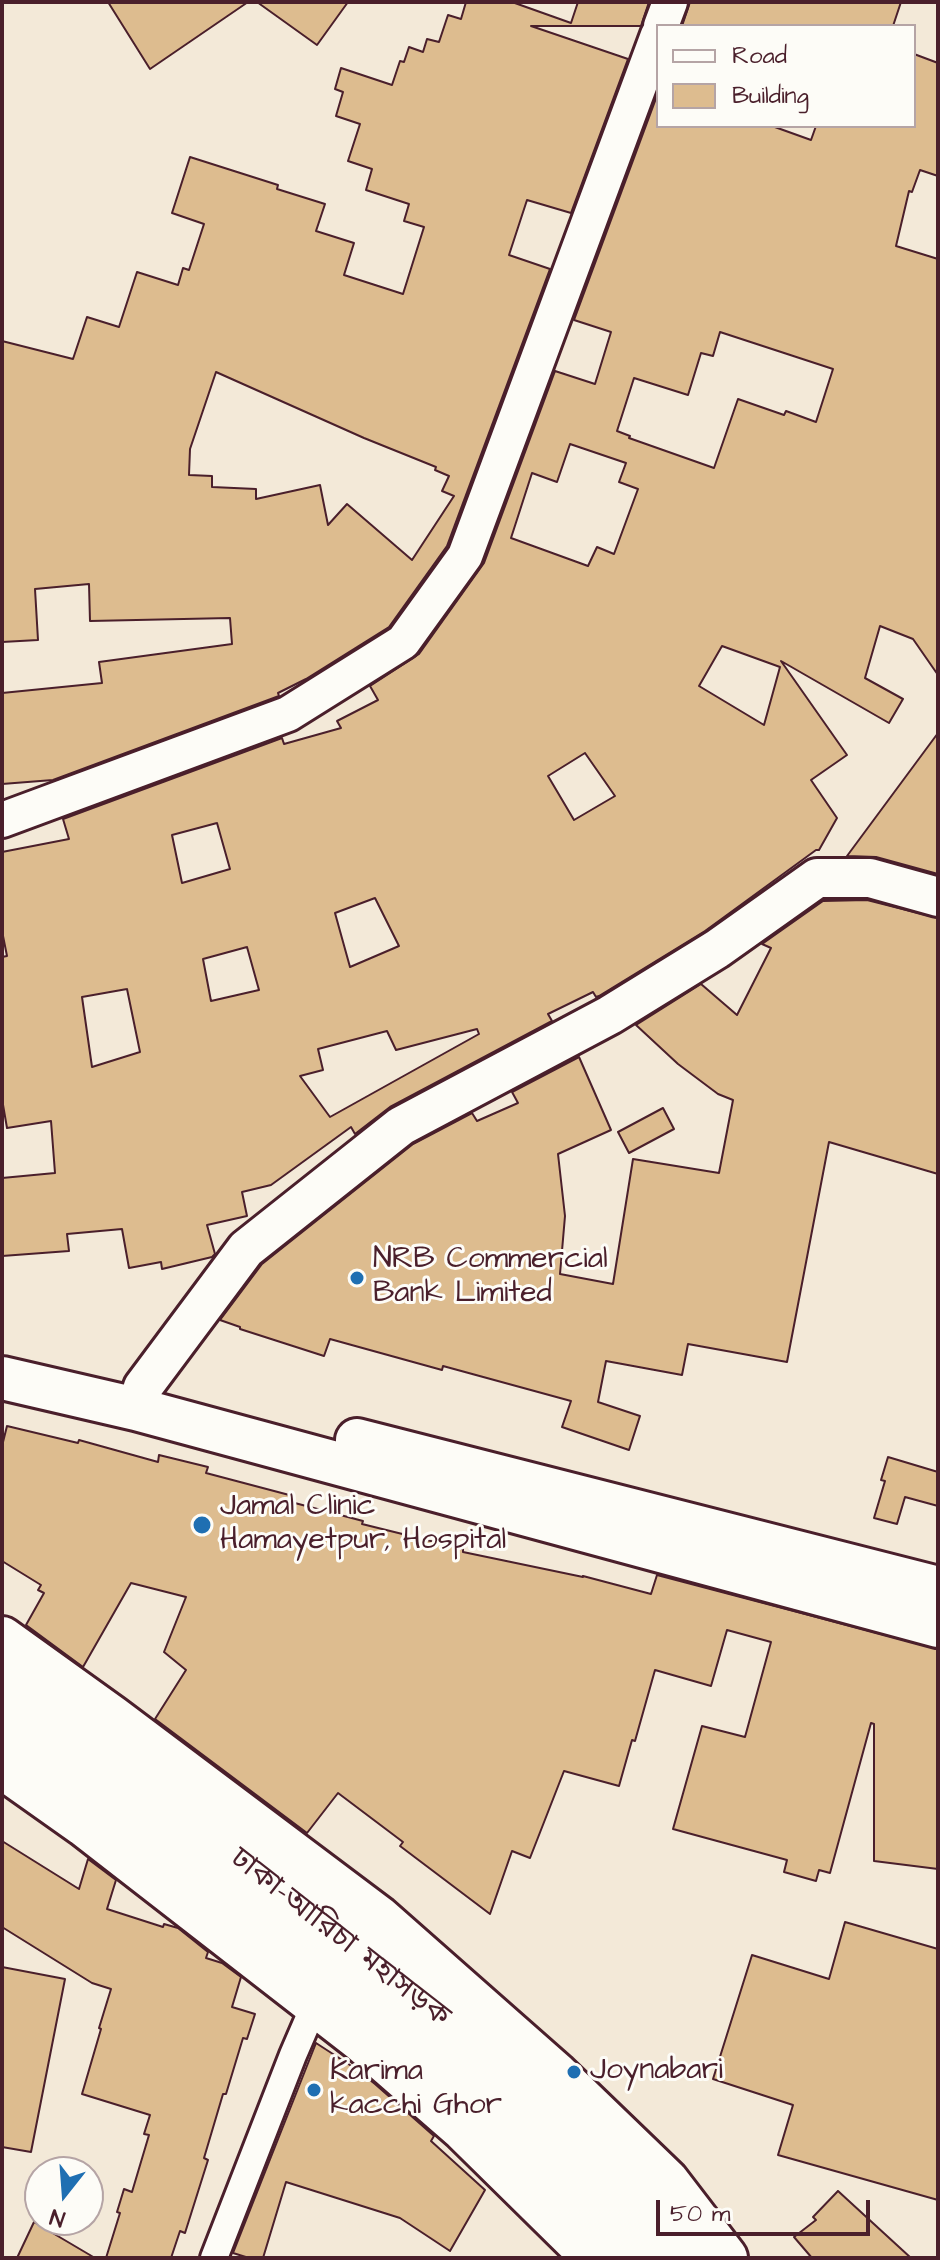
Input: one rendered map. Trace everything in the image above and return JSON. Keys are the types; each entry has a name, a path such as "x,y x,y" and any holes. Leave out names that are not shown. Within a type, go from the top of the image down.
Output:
{"highway":[{"path":"2,1639 378,1918 556,2075 666,2181 725,2258"},
{"name":"ঢাকা-আরিচা মহাসড়ক","path":"2,1680 263,1876 378,1966 500,2068 687,2258"},
{"name":"ঢাকা-আরিচা মহাসড়ক","path":"2,1724 168,1846 406,2037 580,2199 633,2258"},
{"path":"2,1766 108,1842 362,2040 464,2129 595,2258"}],"main road":[{"path":"139,1398 246,1249 401,1126 610,1015 717,949 817,878 870,878 938,897"},
{"path":"2,1354 139,1398 938,1626"},
{"path":"2,1378 139,1398 938,1588"}],"street":[{"path":"662,24 670,2"},
{"path":"2,820 288,714 403,642 465,556 656,40"},
{"path":"214,2258 315,2004"}],"building":[{"path":"108,2 248,2 150,69"},
{"path":"257,2 348,2 317,45"},
{"path":"466,2 512,2 571,23 578,2 649,2 641,26 531,26 628,59 571,213 527,200 509,255 550,269 447,546 389,627 278,693 279,696 53,780 2,784 2,693 102,683 99,662 232,644 230,618 90,621 89,584 35,589 38,640 2,642 2,341 73,359 87,317 119,327 137,272 178,285 183,268 189,270 204,224 172,213 190,157 278,185 277,189 325,204 316,231 354,243 344,275 403,294 424,227 404,221 409,204 366,190 372,169 348,161 360,124 336,116 343,92 335,89 341,68 392,85 400,61 404,62 409,47 423,52 427,39 439,42 448,15 461,19","holes":["216,372 436,467 435,470 449,476 442,491 454,496 412,560 347,504 328,525 320,485 256,499 256,489 212,487 212,476 189,475 190,449"]},
{"path":"690,2 901,2 894,24 683,24"},
{"path":"916,55 938,63 938,176 920,170 912,192 909,191 896,246 938,259 938,675 913,639 880,626 865,678 903,699 889,723 781,661 847,755 811,780 837,818 819,850 705,931 599,996 596,997 593,992 548,1014 552,1021 390,1107 355,1134 351,1127 271,1185 242,1192 247,1216 207,1225 215,1254 212,1257 162,1269 161,1262 129,1268 122,1229 67,1234 69,1251 2,1256 2,1178 55,1173 51,1121 7,1128 2,1099 2,957 7,956 2,931 2,852 69,839 63,819 282,738 284,744 341,728 337,721 378,700 370,686 419,654 484,563 555,371 595,384 611,332 574,320 656,98 656,128 778,128 811,140 815,128 916,128","holes":["720,332 833,369 816,422 738,399 714,468 617,431 634,378 688,395 701,353 713,356","570,444 626,463 619,482 638,489 614,554 597,547 588,566 511,538 532,473 557,482","722,646 780,667 764,725 699,686","585,753 615,796 574,820 548,776","217,823 230,869 182,883 172,835","375,898 399,946 350,967 335,913","247,947 259,990 211,1001 203,959","127,989 140,1052 92,1067 82,997","477,1029 479,1034 330,1117 300,1076 323,1070 318,1049 387,1031 396,1050"]},
{"path":"938,733 938,874 876,857 847,856"},
{"path":"867,900 938,918 938,1174 829,1142 787,1362 688,1344 682,1375 606,1361 598,1402 640,1416 629,1450 562,1427 571,1401 330,1339 324,1356 220,1320 262,1264 413,1144 472,1113 477,1121 518,1103 512,1092 579,1057 611,1130 558,1154 565,1216 560,1274 613,1284 633,1159 719,1173 733,1100 718,1094 678,1064 636,1025 701,984 737,1015 771,948 762,944 823,901"},
{"path":"663,1108 674,1129 629,1153 618,1132"},
{"path":"7,1426 78,1443 79,1440 158,1462 159,1455 208,1467 206,1473 293,1496 291,1502 363,1521 362,1524 463,1549 463,1552 583,1576 651,1594 657,1575 938,1649 938,1869 874,1861 874,1724 871,1723 830,1873 819,1870 816,1881 784,1872 787,1860 673,1829 702,1726 745,1737 771,1642 727,1630 711,1686 655,1670 619,1786 564,1771 530,1858 512,1851 490,1914 400,1846 403,1842 338,1793 307,1833 155,1719 186,1670 164,1652 186,1597 131,1583 83,1667 26,1625 44,1593 38,1590 41,1585 2,1561 2,1446"},
{"path":"888,1457 938,1472 938,1506 905,1497 897,1524 874,1518 885,1481 881,1480"},
{"path":"2,1841 79,1889 88,1859 116,1880 107,1909 163,1927 164,1924 178,1928 208,1952 206,1958 222,1963 241,1977 232,2007 255,2014 247,2039 243,2038 226,2094 223,2094 204,2158 208,2160 185,2233 180,2231 171,2258 106,2258 124,2189 132,2192 149,2135 144,2134 150,2115 82,2094 111,1989 92,1983 2,1927"},
{"path":"845,1922 938,1949 938,2200 778,2155 793,2105 713,2079 752,1955 829,1979"},
{"path":"2,1967 65,1979 31,2152 2,2147"},
{"path":"316,2043 375,2084 434,2136 431,2141 485,2190 450,2251 400,2218 286,2182 263,2258 233,2253"},
{"path":"838,2191 911,2258 812,2258 794,2237 816,2220 813,2217"},
{"path":"27,2236 58,2236 95,2258 17,2258"}],"place":[{"name":"NRB Commercial Bank Limited","path":"357,1278"},
{"name":"Jamal Clinic Hamayetpur, Hospital","path":"202,1525"},
{"name":"Joynabari","path":"574,2072"},
{"name":"Karima kacchi Ghor","path":"314,2090"}]}
